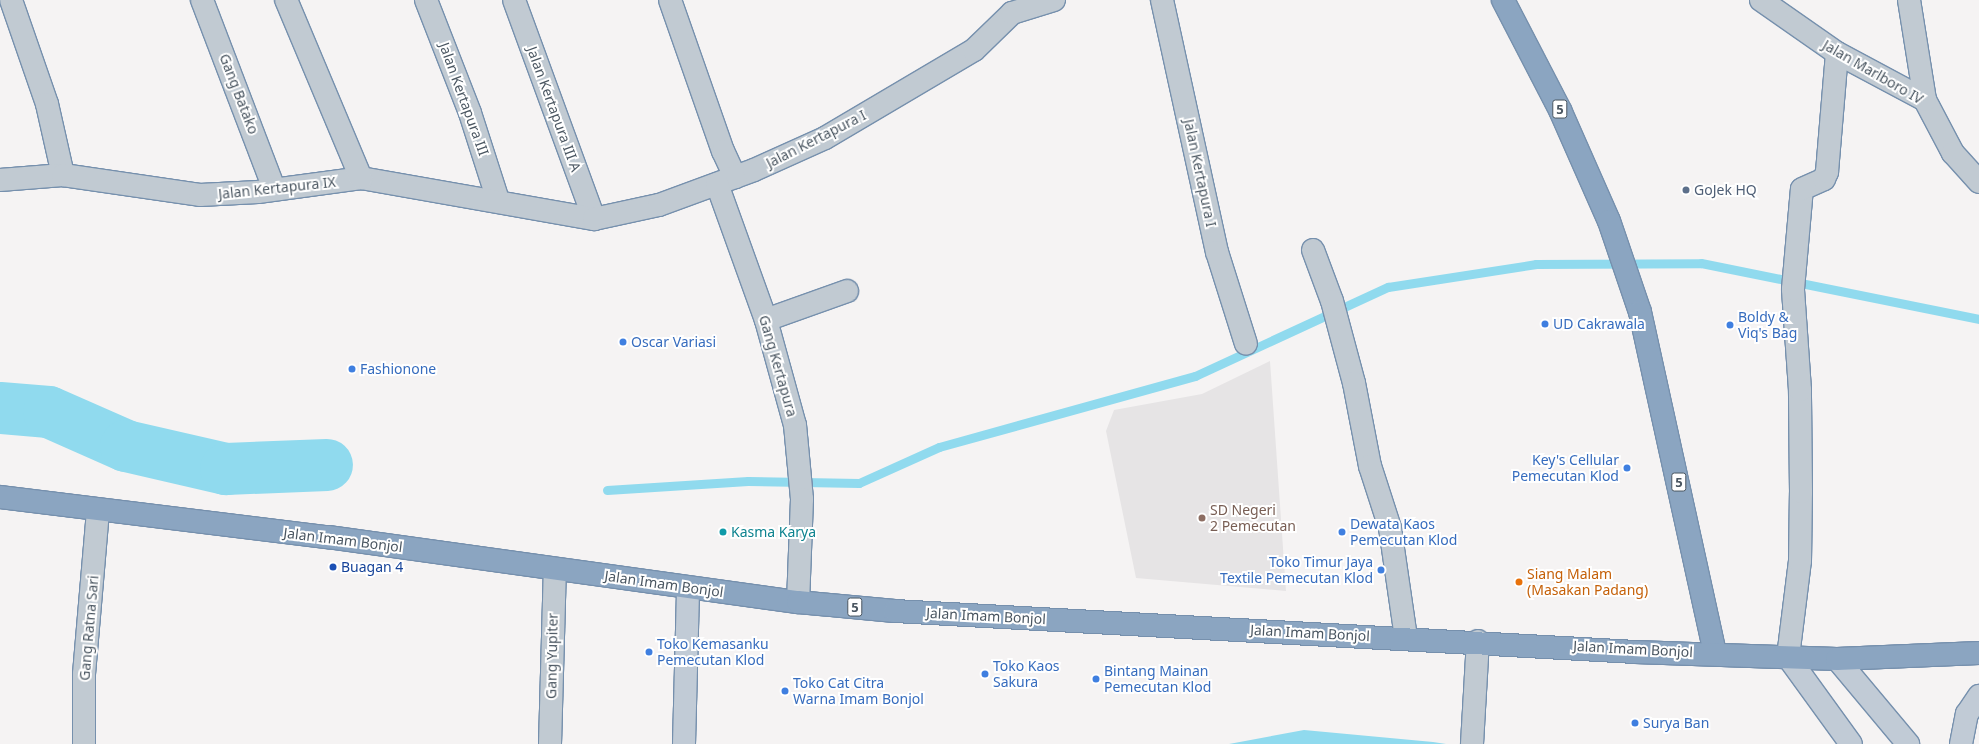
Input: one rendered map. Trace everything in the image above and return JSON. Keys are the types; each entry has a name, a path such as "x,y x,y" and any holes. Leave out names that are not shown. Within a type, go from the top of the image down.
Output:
{"highway":[{"name":"5","path":"1503,0 1536,57 1609,221 1640,312 1715,652"},
{"name":"Jalan Imam Bonjol","path":"0,497 98,512 328,537 688,588 798,602 986,617 1478,641 1635,652 1715,652 1836,659 1979,653"}],"main road":[{"path":"684,744 688,588"},
{"path":"1788,657 1851,744"},
{"path":"1836,659 1908,744"},
{"path":"1962,744 1966,714 1979,696"}],"street":[{"path":"11,0 47,104 63,175"},
{"name":"Gang Batako","path":"202,0 274,189"},
{"path":"286,0 361,178"},
{"name":"Jalan Kertapura III","path":"426,0 470,113 498,200"},
{"name":"Jalan Kertapura III A","path":"514,0 594,218"},
{"path":"670,0 723,151 726,181"},
{"name":"Jalan Kertapura I","path":"594,218 659,205 726,181 843,128 974,50 1012,13 1054,0"},
{"name":"Jalan Kertapura I","path":"1162,0 1217,252 1246,344"},
{"name":"Jalan Marlboro IV","path":"1761,0 1837,53 1925,100 1953,153 1979,182"},
{"path":"1909,0 1925,100"},
{"path":"1788,657 1800,561 1800,390 1793,289 1795,261 1802,189 1824,179 1827,172 1837,53"},
{"name":"Jalan Kertapura IX","path":"0,180 63,175 200,195 274,189 361,178 498,200 594,218"},
{"name":"Gang Kertapura","path":"726,181 787,387 799,461 802,499 798,602"},
{"path":"1313,250 1336,317 1370,466 1397,554 1406,638"},
{"path":"766,320 847,291"},
{"name":"Gang Ratna Sari","path":"84,744 84,674 98,512"},
{"name":"Gang Yupiter","path":"550,744 555,569"},
{"path":"1472,739 1478,641"}],"shaded area":[{"name":"SD Negeri 2 Pemecutan","path":"1270,361 1286,591 1136,578 1106,431 1114,410 1202,394"}],"water":[{"path":"1304,730 1433,742 1446,744 1229,744"}],"waterway":[{"path":"607,490 748,481 859,483 939,447 1195,376 1388,287 1536,264 1701,263 1979,319"},
{"path":"0,408 49,412 126,446 226,469 327,465"}],"place":[{"name":"GoJek HQ","path":"1686,190"},
{"name":"UD Cakrawala","path":"1545,324"},
{"name":"Boldy & Viq's Bag","path":"1730,325"},
{"name":"Oscar Variasi","path":"623,342"},
{"name":"Fashionone","path":"352,369"},
{"name":"Key's Cellular Pemecutan Klod","path":"1627,468"},
{"name":"SD Negeri 2 Pemecutan","path":"1202,518"},
{"name":"Kasma Karya","path":"723,532"},
{"name":"Dewata Kaos Pemecutan Klod","path":"1342,532"},
{"name":"Buagan 4","path":"333,567"},
{"name":"Toko Timur Jaya Textile Pemecutan Klod","path":"1381,570"},
{"name":"Siang Malam (Masakan Padang)","path":"1519,582"},
{"name":"Toko Kemasanku Pemecutan Klod","path":"649,652"},
{"name":"Toko Kaos Sakura","path":"985,674"},
{"name":"Bintang Mainan Pemecutan Klod","path":"1096,679"},
{"name":"Toko Cat Citra Warna Imam Bonjol","path":"785,691"},
{"name":"Surya Ban","path":"1635,723"}]}
